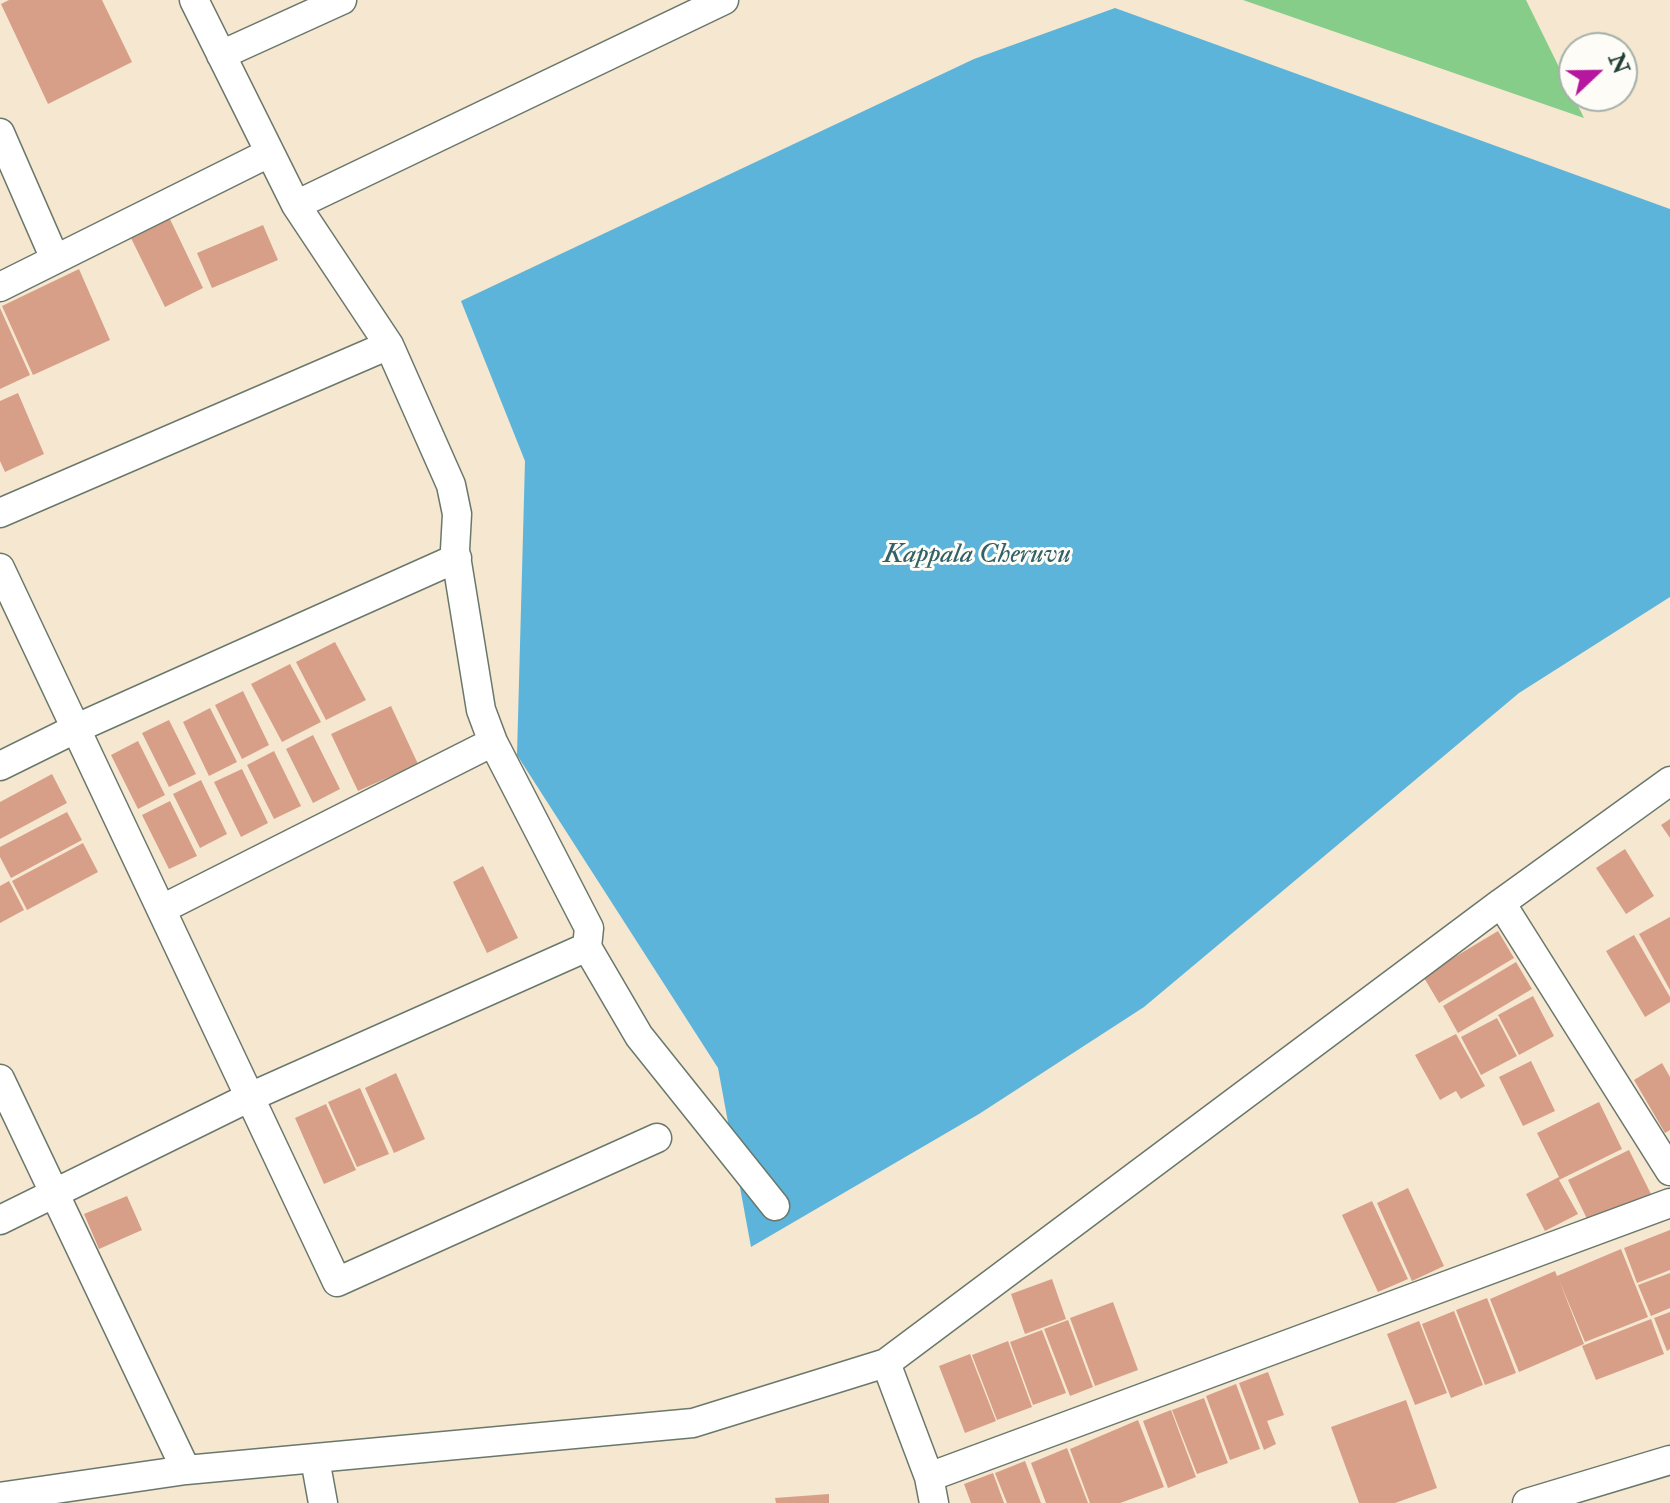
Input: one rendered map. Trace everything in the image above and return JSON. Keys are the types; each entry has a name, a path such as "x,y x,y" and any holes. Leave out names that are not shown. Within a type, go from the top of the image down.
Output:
{"street":[{"path":"194,0 296,205 389,345 451,485 457,514 457,558 472,668 493,742 589,928 587,947 639,1036 775,1206"},
{"path":"221,55 342,0"},
{"path":"296,205 724,0"},
{"path":"0,133 55,259"},
{"path":"0,287 269,153"},
{"path":"0,513 389,345"},
{"path":"0,766 77,728 457,558"},
{"path":"0,568 337,1282 657,1138"},
{"path":"162,909 493,742"},
{"path":"0,1497 186,1470 315,1459 425,1445 693,1423 886,1363 1501,903 1670,781"},
{"path":"1501,903 1670,1171"},
{"path":"0,1220 250,1097 587,947"},
{"path":"0,1079 186,1470"},
{"path":"886,1363 931,1490 1670,1203"},
{"path":"315,1459 323,1503"},
{"path":"1527,1503 1670,1460"}],"green space":[{"path":"1243,0 1526,0 1558,65 1558,109"},
{"path":"1567,112 1581,112 1584,118"}],"water":[{"name":"Kappala Cheruvu","path":"1115,8 1670,209 1670,597 1519,693 1144,1007 979,1114 751,1247 718,1068 517,755 525,461 461,301 974,59"}],"building":[{"path":"9,0 102,0 132,62 48,104 1,4"},
{"path":"168,215 203,288 165,307 129,234"},
{"path":"263,225 278,260 212,288 197,253"},
{"path":"79,269 110,340 33,375 2,306"},
{"path":"0,308 30,375 0,389"},
{"path":"18,393 44,454 5,472 0,461 0,401"},
{"path":"335,642 366,700 326,720 296,662"},
{"path":"290,664 321,722 282,742 251,684"},
{"path":"243,691 269,745 242,759 215,705"},
{"path":"391,706 418,764 358,791 331,734"},
{"path":"210,708 237,762 209,776 183,722"},
{"path":"169,720 196,774 169,787 142,733"},
{"path":"313,735 340,789 313,803 286,749"},
{"path":"138,741 165,795 138,809 111,755"},
{"path":"274,751 301,806 274,819 247,765"},
{"path":"242,769 268,823 241,837 214,782"},
{"path":"52,774 67,803 0,839 0,802"},
{"path":"201,780 227,834 200,848 173,794"},
{"path":"170,801 197,856 169,869 142,815"},
{"path":"67,812 82,840 11,878 0,857 0,847"},
{"path":"1670,819 1670,838 1661,825"},
{"path":"83,843 98,872 27,910 12,881"},
{"path":"1625,849 1654,896 1626,914 1596,868"},
{"path":"483,866 518,938 487,953 453,882"},
{"path":"9,881 24,910 0,923 0,886"},
{"path":"1670,917 1670,990 1639,934"},
{"path":"1498,931 1514,958 1439,1003 1423,976"},
{"path":"1634,935 1670,997 1670,1002 1645,1017 1606,951"},
{"path":"1516,962 1532,989 1458,1033 1443,1006"},
{"path":"1533,996 1554,1036 1519,1055 1498,1015"},
{"path":"1497,1018 1517,1056 1481,1075 1461,1037"},
{"path":"1456,1034 1485,1086 1461,1099 1456,1091 1440,1100 1415,1055"},
{"path":"1531,1061 1555,1111 1523,1126 1499,1077"},
{"path":"1662,1063 1670,1077 1670,1130 1665,1133 1634,1080"},
{"path":"396,1073 425,1139 394,1153 365,1088"},
{"path":"360,1088 389,1154 357,1167 328,1102"},
{"path":"1599,1102 1622,1149 1559,1180 1578,1214 1545,1231 1526,1194 1559,1177 1537,1133"},
{"path":"326,1104 356,1170 324,1184 295,1118"},
{"path":"1629,1150 1654,1200 1593,1231 1568,1180"},
{"path":"1408,1188 1444,1266 1412,1281 1377,1203"},
{"path":"127,1196 142,1230 99,1249 84,1214"},
{"path":"1372,1201 1408,1279 1378,1292 1342,1215"},
{"path":"1670,1230 1670,1270 1637,1283 1624,1248"},
{"path":"1621,1249 1648,1317 1585,1342 1559,1280 1584,1344 1519,1372 1490,1299 1555,1271 1557,1276"},
{"path":"1670,1273 1670,1308 1651,1316 1638,1285"},
{"path":"1052,1279 1066,1319 1025,1334 1011,1294"},
{"path":"1487,1298 1516,1373 1485,1385 1456,1310"},
{"path":"1113,1302 1138,1370 1095,1386 1070,1318"},
{"path":"1454,1311 1483,1385 1451,1398 1422,1324"},
{"path":"1670,1312 1670,1349 1667,1351 1654,1318"},
{"path":"1651,1319 1664,1354 1596,1380 1582,1346"},
{"path":"1068,1320 1093,1387 1070,1396 1044,1329"},
{"path":"1419,1321 1447,1393 1415,1405 1387,1334"},
{"path":"1042,1330 1066,1393 1033,1405 1010,1342"},
{"path":"1008,1341 1032,1407 997,1420 972,1355"},
{"path":"970,1354 996,1421 965,1433 939,1366"},
{"path":"1268,1372 1284,1415 1267,1421 1276,1444 1264,1450 1239,1383"},
{"path":"1236,1384 1260,1449 1230,1460 1206,1396"},
{"path":"1204,1398 1228,1463 1197,1474 1172,1410"},
{"path":"1406,1400 1437,1488 1395,1503 1359,1503 1331,1427"},
{"path":"1171,1410 1196,1477 1168,1488 1143,1421"},
{"path":"1138,1420 1164,1487 1120,1503 1090,1503 1070,1449"},
{"path":"1067,1448 1088,1503 1046,1503 1031,1463"},
{"path":"1025,1461 1041,1503 1007,1503 995,1473"},
{"path":"993,1473 1004,1503 971,1503 964,1484"},
{"path":"829,1494 829,1503 776,1503 775,1498"}]}
